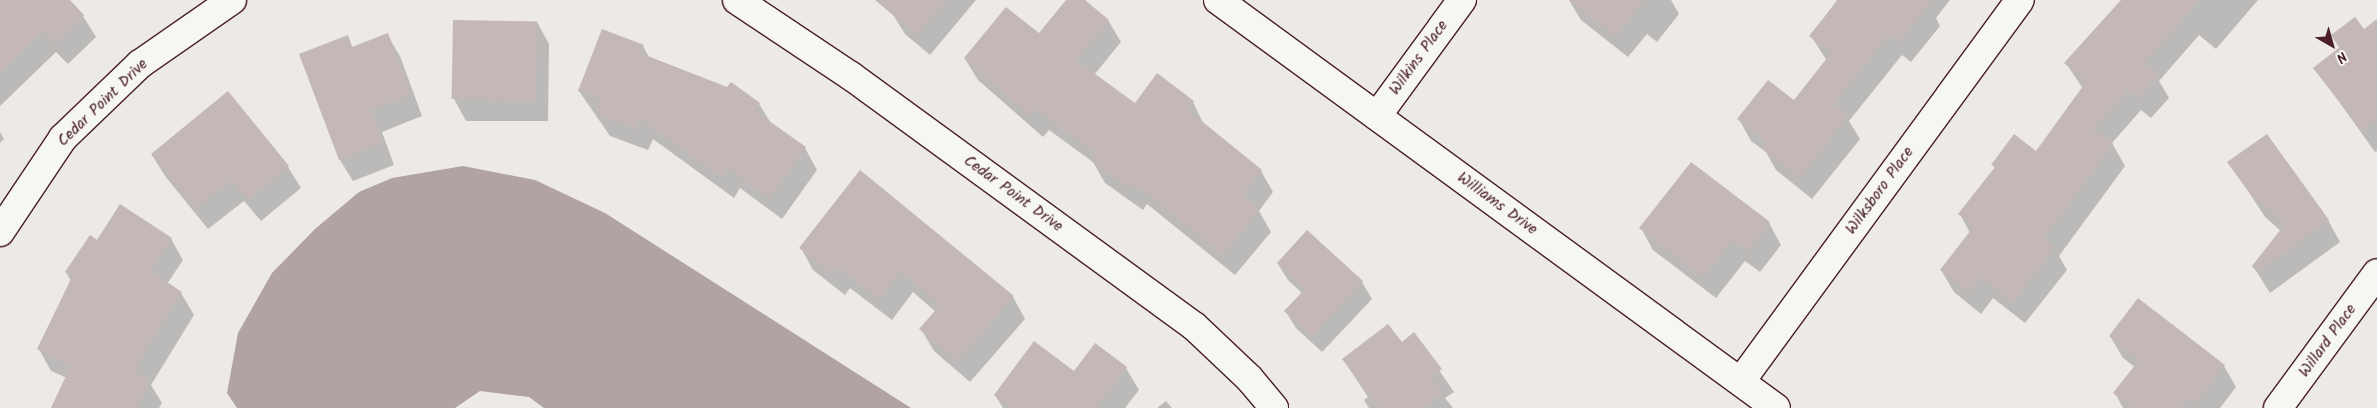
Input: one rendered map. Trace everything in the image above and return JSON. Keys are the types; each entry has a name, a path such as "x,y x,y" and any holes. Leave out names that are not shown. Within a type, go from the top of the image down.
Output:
{"street":[{"name":"Cedar Point Drive","path":"0,232 63,138 140,64 232,0"},
{"name":"Cedar Point Drive","path":"737,0 852,76 1194,326 1249,378 1274,408"},
{"name":"Williams Drive","path":"1218,0 1776,408"},
{"name":"Wilkins Place","path":"1377,116 1462,0"},
{"name":"Wilksboro Place","path":"1741,381 2020,0"},
{"name":"Willard Place","path":"2278,408 2377,274"}],"shaded area":[{"path":"463,166 535,180 605,213 911,408 544,408 529,397 480,391 455,408 237,408 227,393 238,333 272,273 315,229 359,192 392,178"}],"building":[{"path":"0,0 70,0 84,15 55,43 43,31 0,72"},
{"path":"875,0 946,0 917,35"},
{"path":"1066,0 1085,0 1109,20 1076,60 1135,103 1157,73 1194,101 1188,110 1262,170 1242,195 1259,209 1223,255 1134,183 1130,189 1091,161 1096,153 1036,109 1030,116 964,58 1006,7 1039,33"},
{"path":"1569,0 1644,0 1615,36"},
{"path":"1838,0 1932,0 1898,42 1889,34 1833,104 1848,116 1799,178 1762,149 1767,142 1737,119 1768,80 1794,100 1831,53 1809,36"},
{"path":"2121,0 2199,0 2144,63 2158,75 2138,98 2128,90 2093,129 2113,143 2044,238 2055,247 2012,302 1980,277 1969,293 1940,270 1974,226 1958,214 1995,167 1991,165 2014,134 2036,151 2086,82 2064,63"},
{"path":"2355,17 2364,29 2377,19 2377,120 2362,131 2313,68 2340,47 2331,35"},
{"path":"453,20 537,21 536,100 452,99"},
{"path":"602,29 644,45 640,53 727,87 731,82 760,103 755,111 806,147 769,198 728,168 721,177 640,118 636,129 596,114 602,99 578,91"},
{"path":"388,33 411,94 370,110 383,143 339,160 299,54 348,35 352,47"},
{"path":"228,91 289,166 248,200 231,180 195,209 151,154"},
{"path":"2267,134 2329,220 2257,272 2252,266 2285,224 2251,195 2227,162"},
{"path":"1691,162 1770,222 1747,251 1732,240 1703,277 1639,228"},
{"path":"860,170 1014,296 957,361 919,329 940,305 900,271 879,299 838,267 832,274 799,248"},
{"path":"120,204 172,238 150,271 182,292 147,346 135,373 150,380 137,408 51,408 71,365 37,349 72,277 65,272 90,235 97,240"},
{"path":"1307,230 1363,281 1312,336 1284,311 1305,289 1277,263"},
{"path":"2138,298 2225,365 2195,403 2188,398 2180,408 2132,408 2113,393 2139,360 2109,336"},
{"path":"1388,324 1402,342 1414,332 1442,369 1431,378 1443,393 1423,408 1379,408 1342,359"},
{"path":"1034,341 1074,371 1095,343 1127,367 1096,408 1011,408 994,395"}]}
